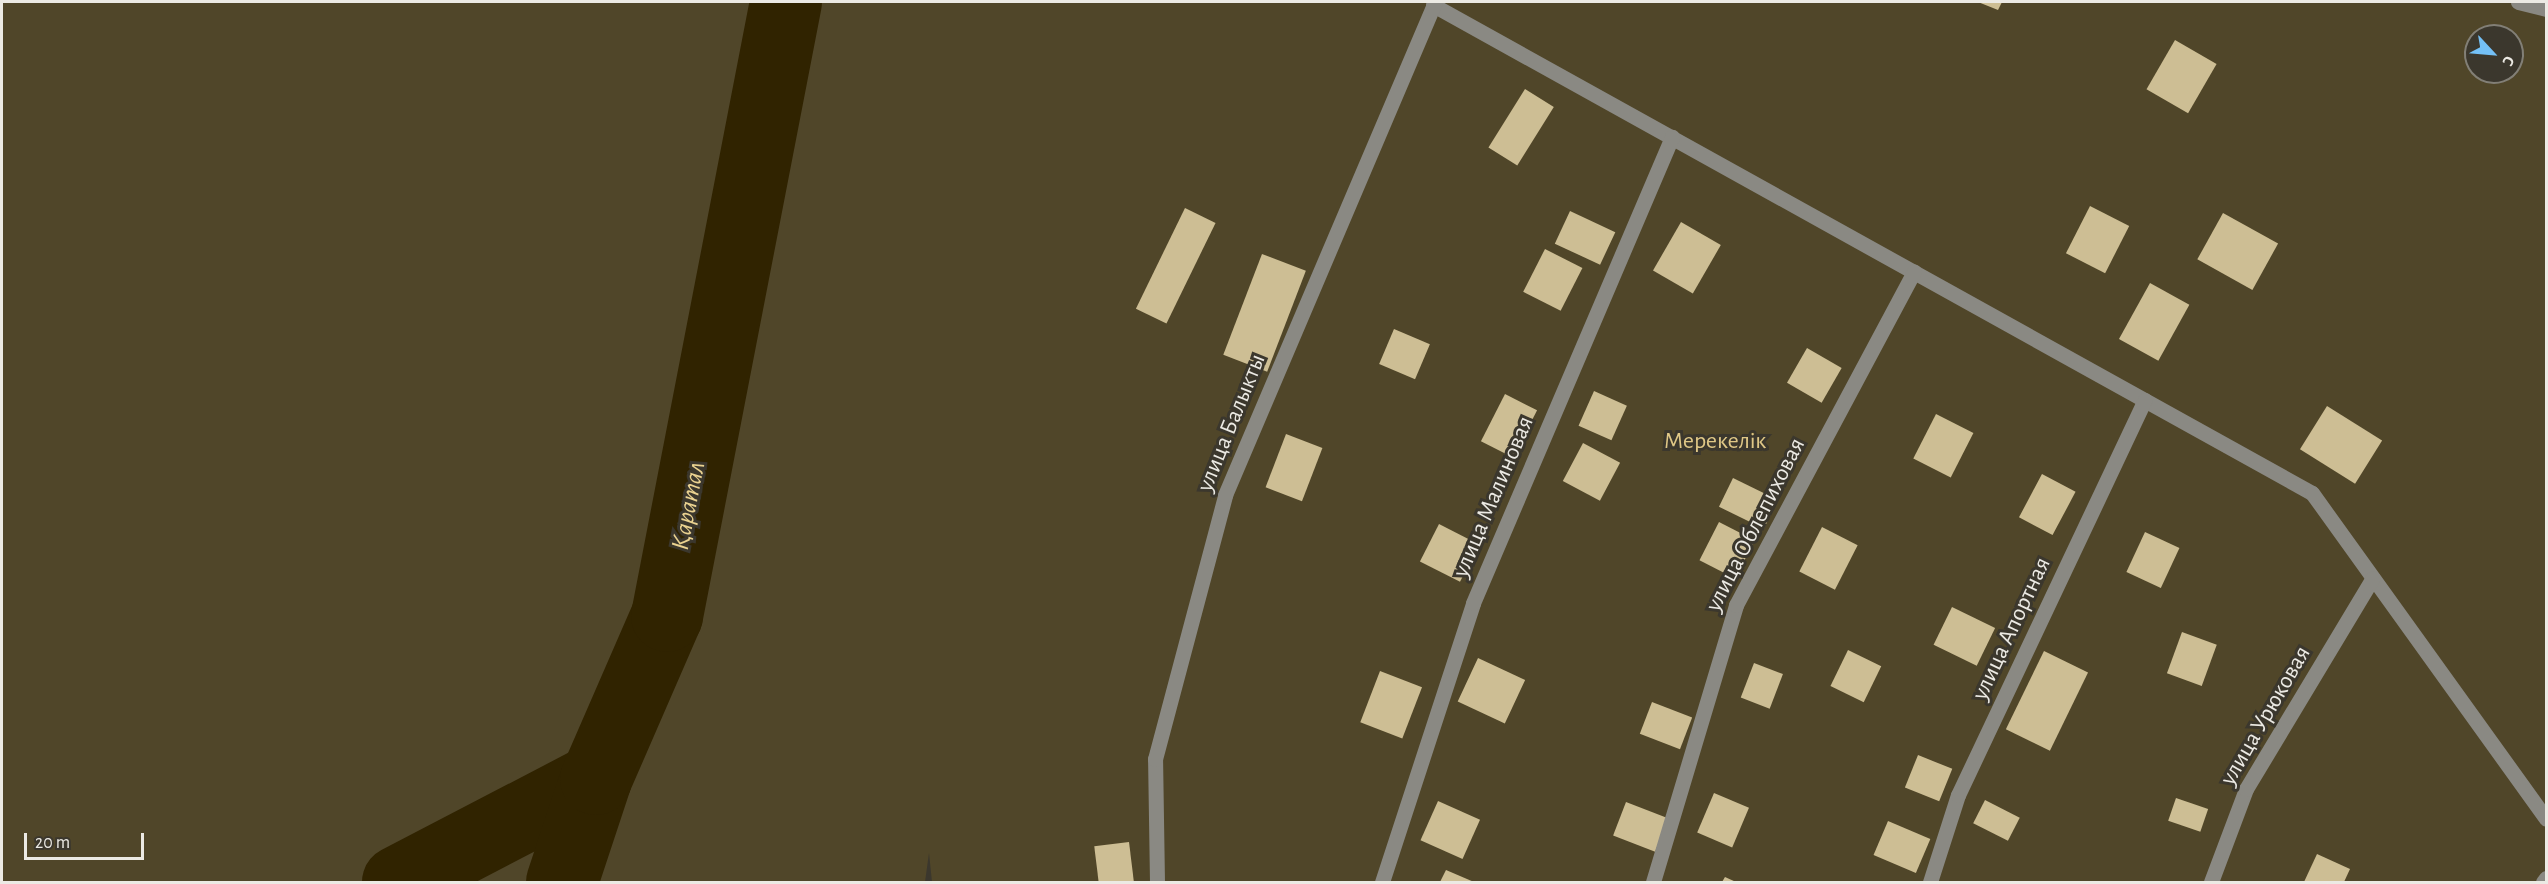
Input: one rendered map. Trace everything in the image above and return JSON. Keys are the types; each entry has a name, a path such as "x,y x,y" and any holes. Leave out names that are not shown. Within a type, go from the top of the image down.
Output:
{"street":[{"path":"2518,2 2547,9"},
{"path":"1434,3 2312,493 2547,819"},
{"name":"улица Балыкты","path":"1157,882 1155,759 1225,495 1434,3"},
{"name":"улица Малиновая","path":"1382,882 1473,603 1672,137"},
{"name":"улица Облепиховая","path":"1653,882 1736,605 1914,272"},
{"name":"улица Апортная","path":"1930,882 1958,795 2145,400"},
{"name":"улица Урюковая","path":"2211,882 2246,789 2373,578"},
{"path":"2543,882 2547,878"}],"green space":[{"name":"Мерекелік","path":"2,2 2546,2 2546,882 932,882 929,853 925,882 2,882"}],"building":[{"path":"1978,2 2002,2 1998,10"},
{"path":"2175,40 2217,64 2188,113 2146,89"},
{"path":"1525,89 1554,107 1517,166 1488,148"},
{"path":"2090,206 2129,226 2105,273 2066,253"},
{"path":"1185,208 1216,223 1166,324 1136,309"},
{"path":"1570,211 1615,232 1600,265 1555,244"},
{"path":"2223,213 2278,244 2252,290 2197,259"},
{"path":"1681,222 1721,245 1693,293 1653,270"},
{"path":"1545,249 1582,268 1561,311 1523,292"},
{"path":"1262,254 1306,271 1267,372 1223,355"},
{"path":"2150,283 2189,305 2158,361 2119,339"},
{"path":"1394,329 1430,344 1415,379 1379,364"},
{"path":"1807,348 1842,368 1822,403 1787,383"},
{"path":"1594,391 1627,406 1611,440 1579,426"},
{"path":"1505,394 1537,410 1513,458 1481,441"},
{"path":"2327,406 2382,440 2355,484 2300,449"},
{"path":"1936,414 1973,433 1951,478 1913,459"},
{"path":"1286,434 1322,448 1302,501 1266,487"},
{"path":"1583,443 1620,463 1600,501 1563,481"},
{"path":"2042,474 2076,492 2053,535 2019,517"},
{"path":"1733,478 1778,500 1764,529 1719,507"},
{"path":"1719,522 1755,540 1735,578 1699,560"},
{"path":"1439,524 1479,544 1460,582 1420,561"},
{"path":"1822,527 1858,545 1835,590 1799,572"},
{"path":"2145,532 2179,548 2161,588 2126,572"},
{"path":"1952,607 1995,628 1977,666 1934,645"},
{"path":"2182,632 2217,645 2202,686 2167,673"},
{"path":"1848,650 1881,666 1864,702 1830,686"},
{"path":"2044,651 2088,672 2050,751 2006,729"},
{"path":"1478,658 1525,680 1505,723 1458,702"},
{"path":"1754,663 1783,674 1770,709 1741,698"},
{"path":"1380,671 1422,687 1402,738 1360,722"},
{"path":"1652,702 1692,717 1680,749 1640,734"},
{"path":"1918,755 1952,769 1939,801 1905,787"},
{"path":"1714,793 1749,808 1732,847 1697,833"},
{"path":"2176,798 2208,809 2200,832 2168,821"},
{"path":"1985,800 2020,818 2008,841 1973,823"},
{"path":"1438,801 1480,820 1463,859 1421,840"},
{"path":"1626,802 1668,818 1655,852 1613,836"},
{"path":"1888,821 1930,839 1916,873 1874,855"},
{"path":"1129,842 1134,882 1099,882 1094,846"},
{"path":"2317,854 2350,869 2344,882 2304,882"},
{"path":"1446,870 1474,882 1440,882"},
{"path":"1725,877 1736,882 1722,882"}],"waterway":[{"name":"Қаратал","path":"562,882 596,779 667,616 786,2"},
{"name":"Қаратал","path":"398,882 596,779"}]}
